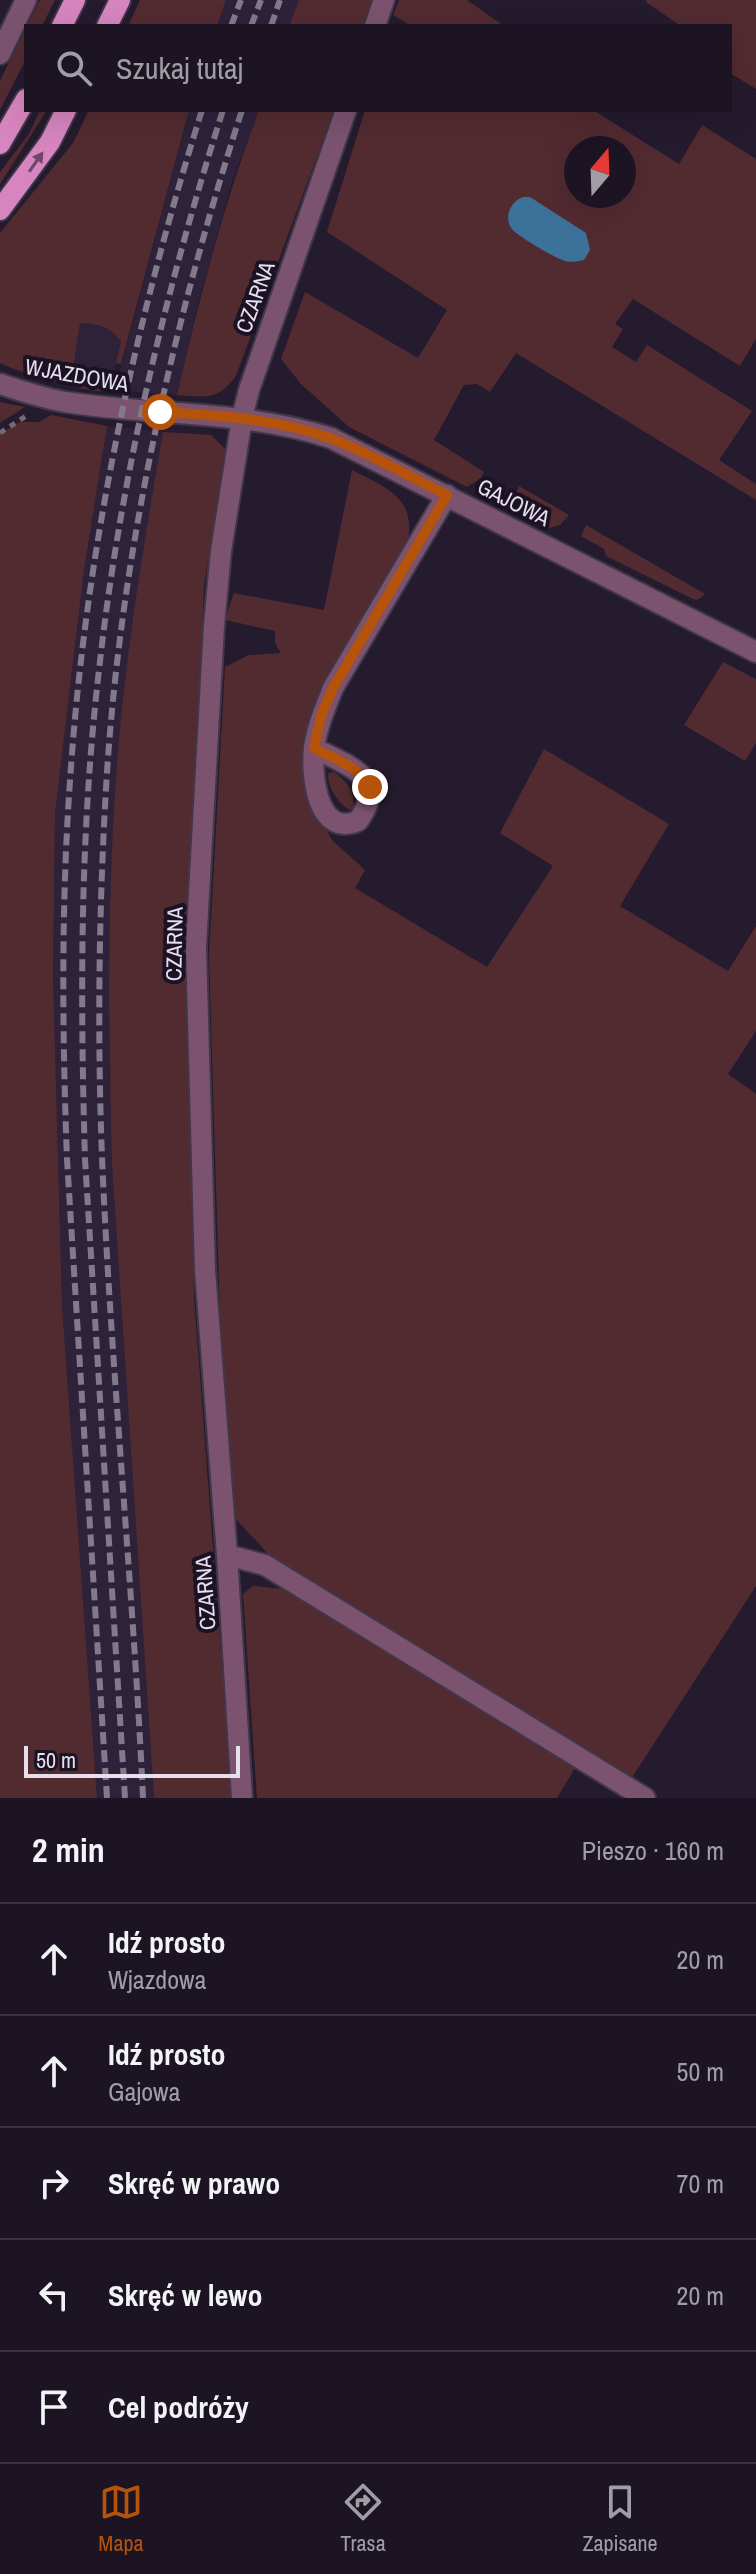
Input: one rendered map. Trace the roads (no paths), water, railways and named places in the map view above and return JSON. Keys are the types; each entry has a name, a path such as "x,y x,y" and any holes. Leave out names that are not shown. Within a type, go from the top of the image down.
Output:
{"main road":[{"path":"63,24 75,0"},
{"path":"108,24 120,0"},
{"path":"0,144 24,102"},
{"path":"0,210 50,142 65,112"}],"street":[{"path":"0,54 26,0"},
{"path":"376,24 384,0"},
{"name":"CZARNA","path":"242,1798 205,1270 196,947 214,626 221,551 242,418 256,367 345,112"},
{"name":"WJAZDOWA","path":"0,384 65,402 242,418"},
{"name":"GAJOWA","path":"242,418 331,438 756,652"},
{"path":"314,748 321,716 333,688 447,495"},
{"path":"227,1555 249,1559 275,1571 645,1798"}],"water":[{"path":"523,197 530,197 586,233 590,250 584,260 570,262 560,259 511,228 509,212 514,203"}],"railway":[{"path":"232,24 241,0"},
{"path":"252,24 261,0"},
{"path":"272,24 280,0"},
{"path":"107,1798 67,1159 63,963 65,865 78,683 117,434 156,271 201,112"},
{"path":"125,1798 85,1159 82,975 88,792 108,599 132,457 182,247 222,112"},
{"path":"143,1798 102,1157 100,964 107,772 125,603 154,436 194,272 241,112"}]}
